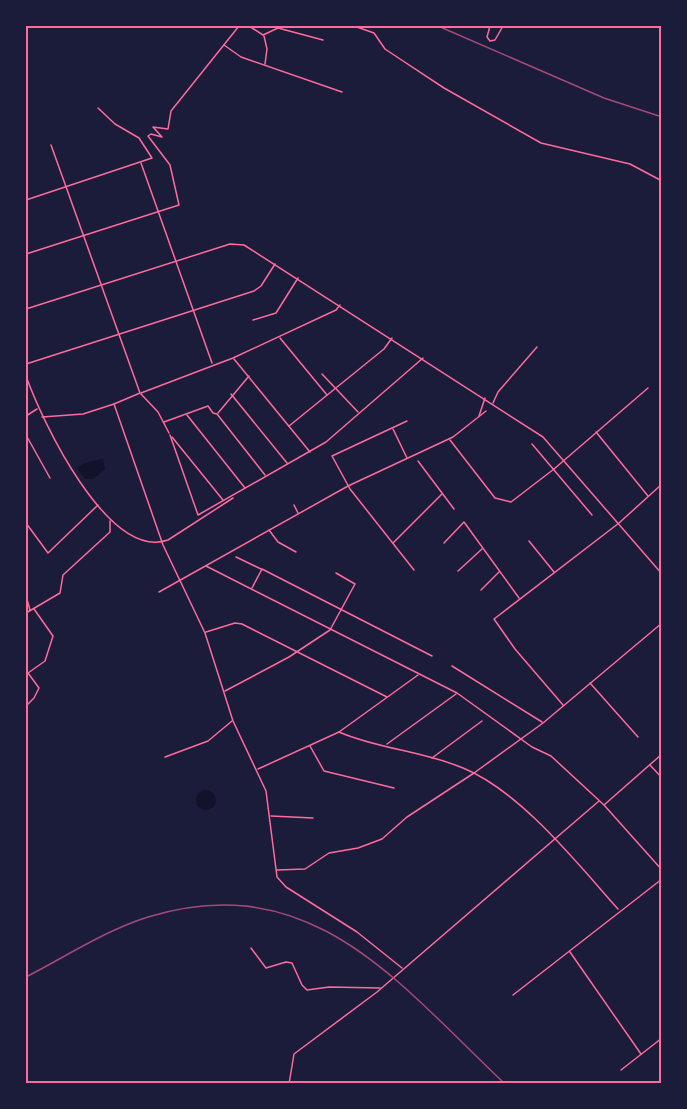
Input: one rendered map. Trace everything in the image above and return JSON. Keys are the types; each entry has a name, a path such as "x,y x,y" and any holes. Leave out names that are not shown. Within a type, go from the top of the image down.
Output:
{"street":[{"path":"26,254 179,204 170,165 148,136 151,134 162,137 153,127 168,129 171,111 239,26"},
{"path":"249,26 264,35 267,49 265,65"},
{"path":"354,26 374,33 385,49 511,128 555,149 630,164 662,181"},
{"path":"490,26 487,38 490,42 495,40 503,26"},
{"path":"264,35 281,28 323,40"},
{"path":"223,44 241,57 342,92"},
{"path":"26,200 151,159 152,155 139,138 115,124 98,108"},
{"path":"51,145 140,393 164,422 198,514 310,452 423,358"},
{"path":"141,163 213,363"},
{"path":"26,309 236,243 298,278 543,437 662,574"},
{"path":"26,364 257,290 275,264"},
{"path":"253,320 276,313 298,278"},
{"path":"42,417 83,414 114,404 280,338 335,310 340,305"},
{"path":"280,338 327,395"},
{"path":"289,426 384,349 392,338"},
{"path":"493,403 498,392 537,347"},
{"path":"233,358 310,452"},
{"path":"322,374 359,412"},
{"path":"26,376 37,409 81,482 110,520 142,540 161,542 178,534 233,498"},
{"path":"217,414 231,394 249,376"},
{"path":"449,439 495,498 511,502 554,469 648,388"},
{"path":"231,394 288,464"},
{"path":"479,417 481,404 485,398"},
{"path":"114,404 161,542 205,633 233,721 266,791 276,870 281,883 357,932 402,968"},
{"path":"164,422 208,406 213,413 217,414 266,476"},
{"path":"26,416 37,409"},
{"path":"159,592 348,486 449,439 486,411"},
{"path":"186,414 245,488"},
{"path":"407,421 332,456 348,486 414,570"},
{"path":"393,428 407,459"},
{"path":"596,432 648,496"},
{"path":"26,435 50,478"},
{"path":"170,435 223,500"},
{"path":"532,444 592,515"},
{"path":"418,461 454,509"},
{"path":"563,705 514,649 494,619 619,523 662,484"},
{"path":"392,543 442,494"},
{"path":"26,523 48,552 98,505"},
{"path":"294,505 299,514"},
{"path":"26,613 60,593 63,575 110,532 110,520"},
{"path":"444,543 464,522 520,599"},
{"path":"269,531 278,542 296,552"},
{"path":"529,541 555,573"},
{"path":"458,571 483,548"},
{"path":"237,556 432,656"},
{"path":"206,566 457,693 532,747 551,756 600,800 662,870"},
{"path":"251,589 262,569"},
{"path":"481,590 500,572"},
{"path":"224,691 330,630 356,584 336,573"},
{"path":"26,596 30,611"},
{"path":"26,706 34,698 39,688 28,673 45,661 53,636 34,609"},
{"path":"205,633 239,623 387,697"},
{"path":"276,870 304,869 329,853 358,848 382,839 407,817 474,773 543,723 662,623"},
{"path":"452,666 543,723"},
{"path":"257,769 339,732 419,674"},
{"path":"590,682 638,737"},
{"path":"386,745 457,693"},
{"path":"165,758 208,741 233,721"},
{"path":"431,758 482,721"},
{"path":"339,732 431,758 474,773 503,793 556,838 618,909"},
{"path":"310,745 324,771 394,788"},
{"path":"604,805 662,754"},
{"path":"650,764 662,778"},
{"path":"289,1083 294,1054 380,988 600,800"},
{"path":"270,816 313,818"},
{"path":"513,995 662,879"},
{"path":"251,948 266,968 286,962 292,963 302,985 307,990 329,987 380,988"},
{"path":"570,952 641,1054"},
{"path":"621,1070 662,1038"}],"shaded area":[{"path":"103,459 105,469 93,479 85,479 77,468 84,463"},
{"path":"206,790 213,793 216,800 213,807 206,810 199,807 196,800 199,793"}],"railway":[{"path":"438,26 604,98 662,117"},
{"path":"26,977 101,936 148,917 206,906 258,908 305,921 348,944 388,974 427,1008 505,1084"}]}
